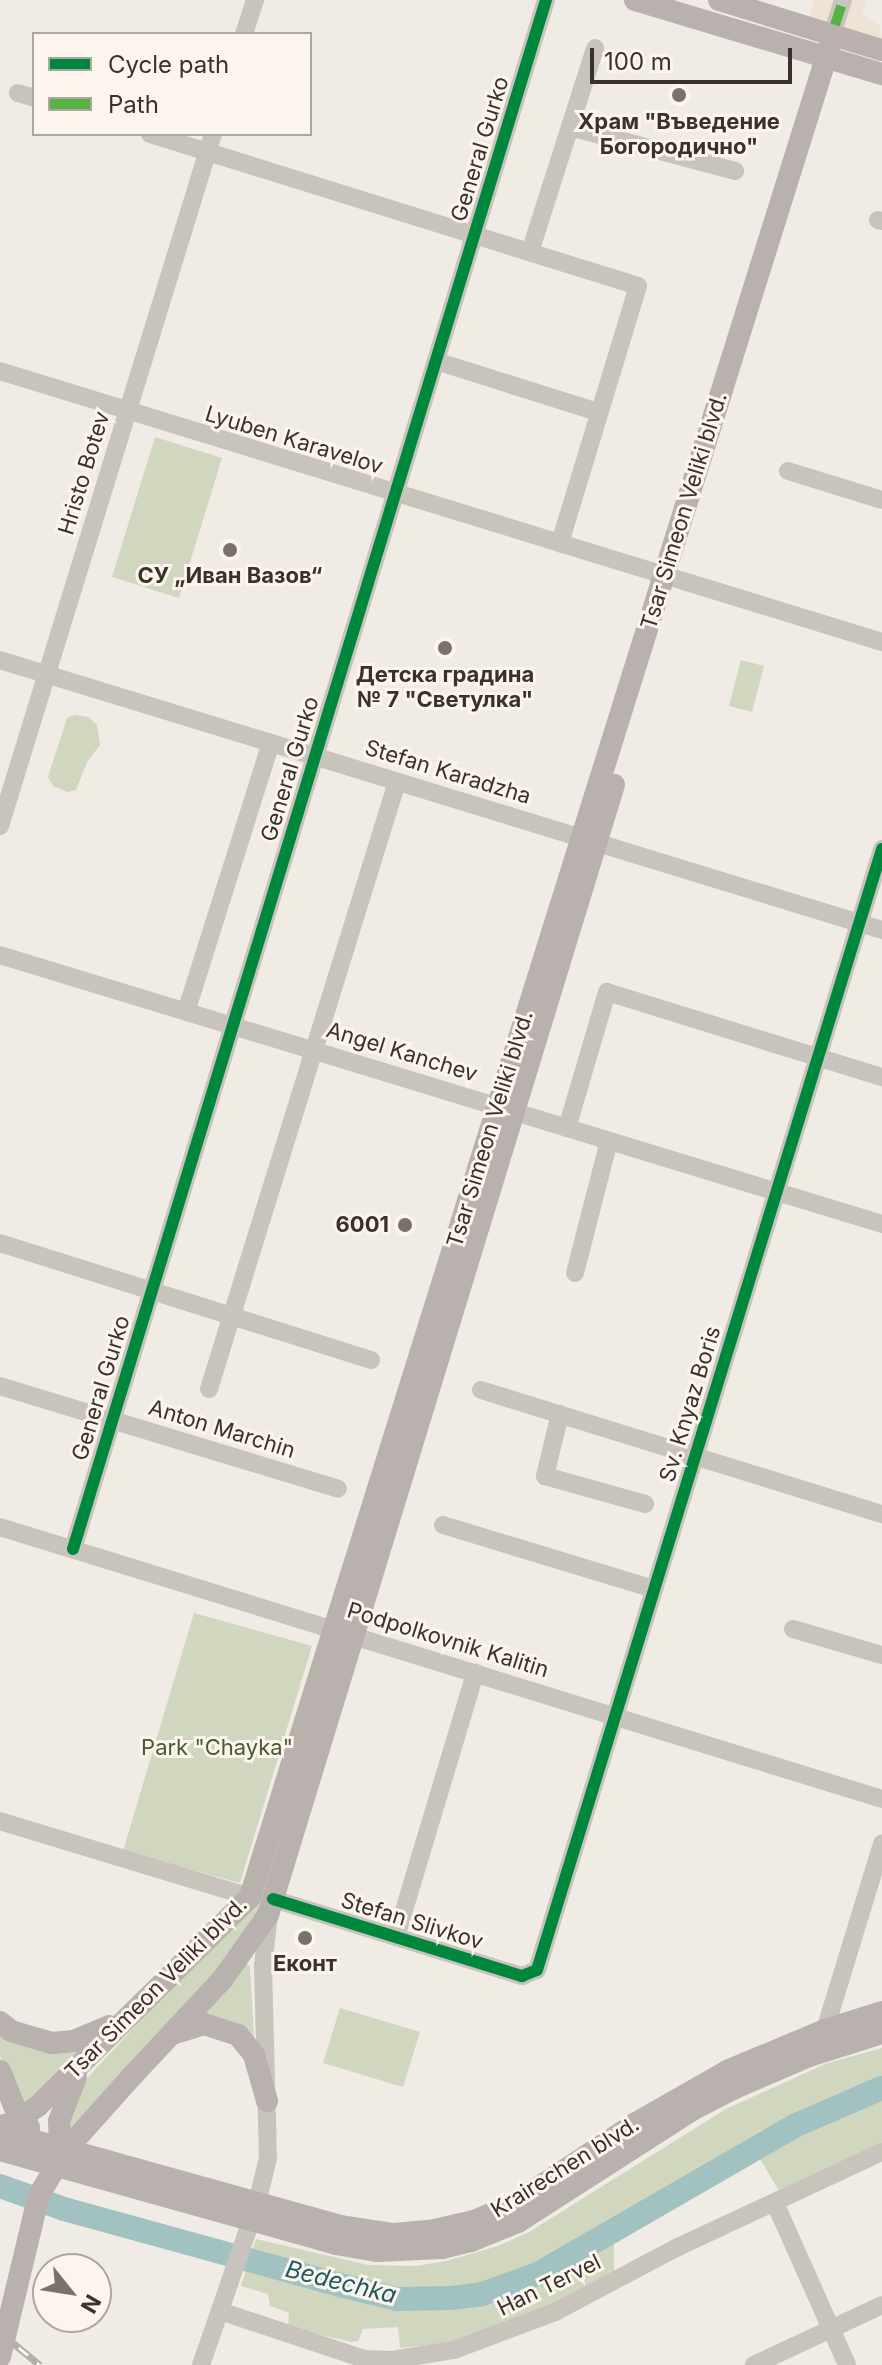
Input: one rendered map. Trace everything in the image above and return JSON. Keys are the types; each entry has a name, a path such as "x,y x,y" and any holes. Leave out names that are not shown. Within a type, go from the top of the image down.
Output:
{"main road":[{"path":"635,0 882,74"},
{"path":"719,0 837,33 882,50"},
{"name":"Tsar Simeon Veliki blvd.","path":"0,2357 39,2195 65,2151 245,1952 272,1903 344,1632 837,33"},
{"name":"Tsar Simeon Veliki blvd.","path":"0,2128 22,2118 250,1897 344,1632"},
{"name":"Krairechen blvd.","path":"0,2150 254,2212 373,2232 413,2233 456,2227 515,2203 636,2123 727,2071 825,2030 882,2012"},
{"path":"0,2022 11,2031 52,2043 93,2035 131,2014"},
{"path":"170,2035 204,2024 238,2035 254,2055 267,2101"},
{"name":"Krairechen blvd.","path":"0,2128 377,2251 429,2250 471,2241 518,2222 694,2109 735,2088 809,2056 882,2033"},
{"path":"51,2145 63,2104 93,2050"},
{"path":"0,2071 22,2118 76,2171"}],"street":[{"path":"245,32 255,0"},
{"name":"General Gurko","path":"73,1549 546,0"},
{"name":"Tsar Simeon Veliki blvd.","path":"837,33 843,0"},
{"path":"530,252 595,48"},
{"path":"570,127 735,171"},
{"path":"163,136 210,143 474,235 638,286 560,543"},
{"name":"Hristo Botev","path":"0,826 210,143"},
{"path":"436,361 598,412"},
{"name":"Lyuben Karavelov","path":"0,371 882,642"},
{"path":"788,471 882,500"},
{"name":"Stefan Karadzha","path":"0,660 882,930"},
{"path":"186,1012 271,743"},
{"path":"209,1389 397,782"},
{"name":"Sv. Knyaz Boris","path":"537,1970 882,849"},
{"name":"Angel Kanchev","path":"0,955 882,1224"},
{"path":"567,1128 607,992 882,1077"},
{"path":"575,1273 609,1141"},
{"path":"0,1243 371,1360"},
{"name":"Anton Marchin","path":"0,1386 338,1489"},
{"path":"481,1390 882,1514"},
{"path":"560,1414 545,1476 645,1504"},
{"path":"443,1525 654,1589"},
{"name":"Podpolkovnik Kalitin","path":"0,1527 882,1799"},
{"path":"793,1629 882,1655"},
{"path":"396,1937 475,1673"},
{"path":"0,1821 250,1897"},
{"path":"825,2030 882,1844"},
{"name":"Tsar Simeon Veliki blvd.","path":"201,2365 254,2212 268,2158 263,1966 272,1903"},
{"name":"Stefan Slivkov","path":"272,1903 522,1976 537,1970"},
{"name":"Han Tervel","path":"222,2303 339,2354 364,2359 422,2357 496,2337 555,2312 678,2247 882,2152"},
{"path":"775,2203 847,2365"},
{"path":"754,2365 882,2305"}],"green space":[{"path":"155,437 222,458 179,598 112,577"},
{"path":"741,660 764,666 752,712 729,706"},
{"path":"75,715 88,717 97,725 100,745 87,762 76,790 68,792 53,786 48,777 67,718"},
{"name":"Park \"Chayka\"","path":"194,1613 312,1646 240,1883 123,1851"},
{"path":"338,1646 264,1904 248,1938 65,2140 82,2084 245,1907"},
{"path":"245,1963 250,1966 254,2038 195,2020"},
{"path":"340,2008 420,2032 403,2087 323,2063"},
{"path":"0,2032 87,2042 21,2110 0,2056"},
{"path":"882,2048 882,2146 779,2191 760,2159 614,2236 614,2274 557,2305 452,2343 400,2348 398,2327 363,2329 358,2341 351,2342 288,2327 289,2313 270,2306 268,2294 241,2286 256,2239 368,2265 416,2266 498,2246 529,2232 726,2109 825,2064"}],"shaded area":[{"path":"814,0 867,0 862,15 880,25 882,42 807,23"}],"waterway":[{"name":"Bedechka","path":"0,2186 64,2209 344,2286 397,2299 451,2298 482,2294 538,2274 794,2126 882,2088"}],"railway":[{"path":"0,2332 40,2365"}],"marked path":[{"path":"835,25 843,0"}],"cycle path":[{"path":"73,1549 546,0"},
{"path":"273,1899 522,1976 537,1970 882,849"}],"place":[{"name":"Храм \"Въведение Богородично\"","path":"679,95"},
{"name":"СУ „Иван Вазов“","path":"230,550"},
{"name":"Детска градина № 7 \"Светулка\"","path":"445,648"},
{"name":"6001","path":"405,1225"},
{"name":"Еконт","path":"305,1938"}]}
